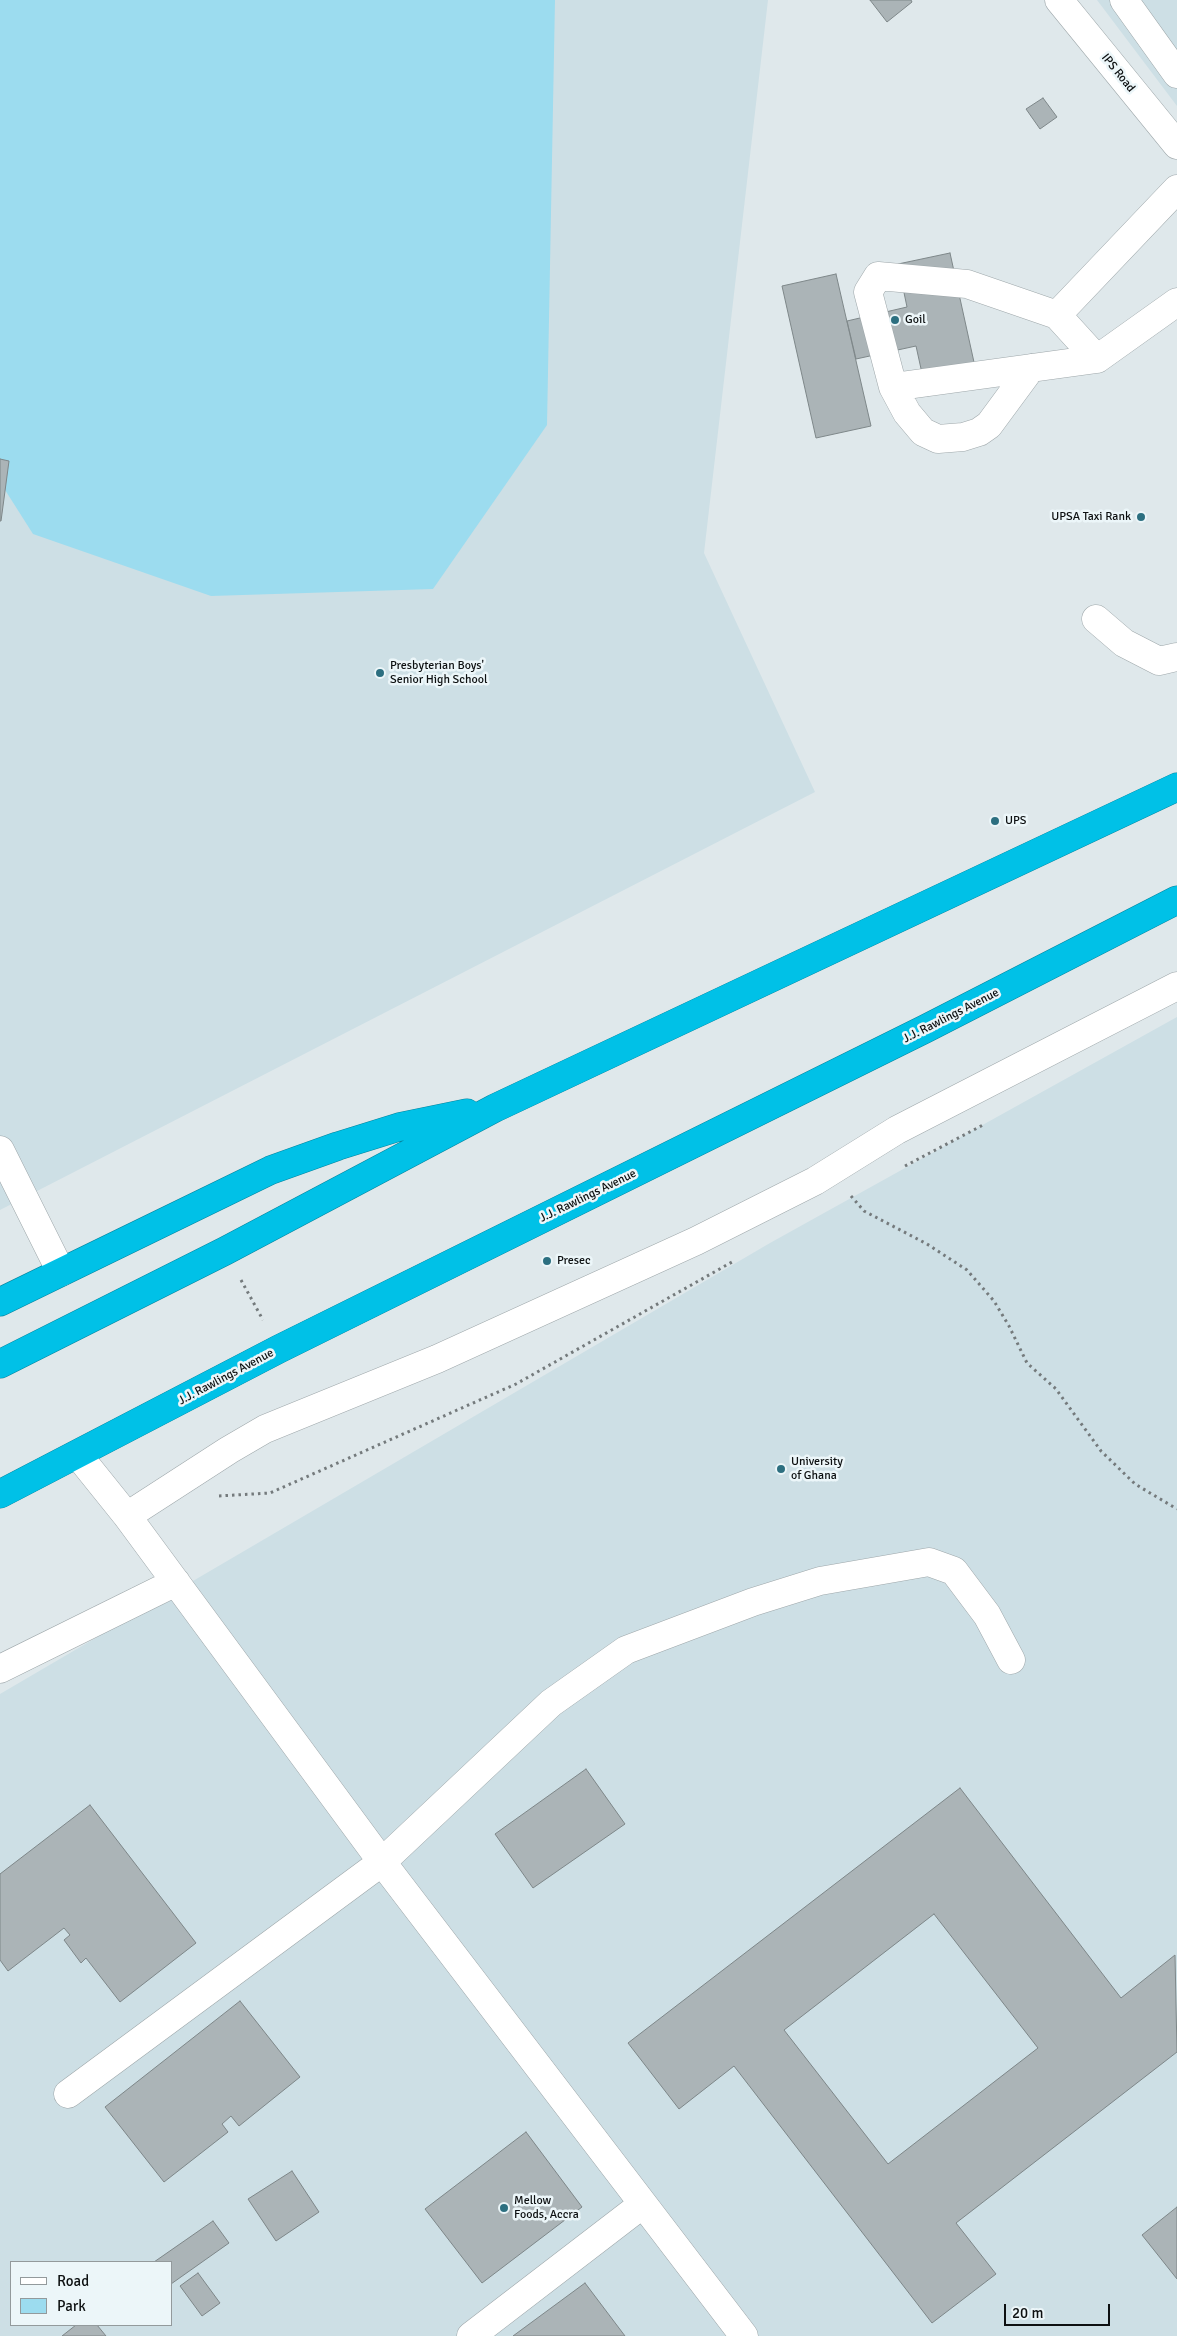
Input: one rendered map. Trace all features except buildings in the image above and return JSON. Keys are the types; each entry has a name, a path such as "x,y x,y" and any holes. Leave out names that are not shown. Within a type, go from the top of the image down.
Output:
{"highway":[{"path":"0,1364 225,1251 495,1108 1177,788"},
{"name":"J.J. Rawlings Avenue","path":"0,1494 279,1350 924,1029 1177,900"},
{"path":"0,1302 270,1170 399,1127 495,1108"}],"street":[{"name":"IPS Road","path":"1059,0 1177,145"},
{"path":"1124,0 1177,74"},
{"path":"1057,315 1177,189"},
{"path":"1031,368 989,425 979,432 963,437 938,439 923,432 907,413 892,387 868,292 878,276 967,284 1057,315 1097,359"},
{"path":"892,387 1097,359 1177,302"},
{"path":"1096,619 1124,643 1159,661 1177,657"},
{"path":"127,1516 265,1429 437,1359 696,1242 815,1181 897,1130 1177,986"},
{"path":"0,1150 61,1272"},
{"path":"78,1455 127,1516 382,1862 744,2336"},
{"path":"68,2094 382,1862 551,1703 626,1650 761,1599 820,1580 929,1562 954,1571 987,1615 1011,1660"},
{"path":"0,1669 176,1582"},
{"path":"471,2336 642,2204"}],"path":[{"path":"901,1168 986,1124"},
{"path":"842,1200 859,1190"},
{"path":"850,1195 864,1211 927,1244 967,1270 994,1301 1027,1363 1056,1389 1101,1451 1135,1484 1177,1509"},
{"path":"167,1492 203,1497 270,1493 516,1384 740,1257"}],"shaded area":[{"name":"Presbyterian Boys' Senior High School","path":"0,0 768,0 704,553 815,792 0,1210"},
{"path":"1097,0 1177,0 1177,106"},
{"name":"University of Ghana","path":"1177,1017 1177,2336 0,2336 0,1694 770,1243"}],"green space":[{"path":"0,0 555,0 547,425 433,589 211,596 33,534 0,482"}],"place":[{"name":"Goil","path":"895,320"},
{"name":"UPSA Taxi Rank","path":"1141,517"},
{"name":"Presbyterian Boys' Senior High School","path":"380,673"},
{"name":"UPS","path":"995,821"},
{"name":"Presec","path":"547,1261"},
{"name":"University of Ghana","path":"781,1469"},
{"name":"Mellow Foods, Accra","path":"504,2208"}]}
